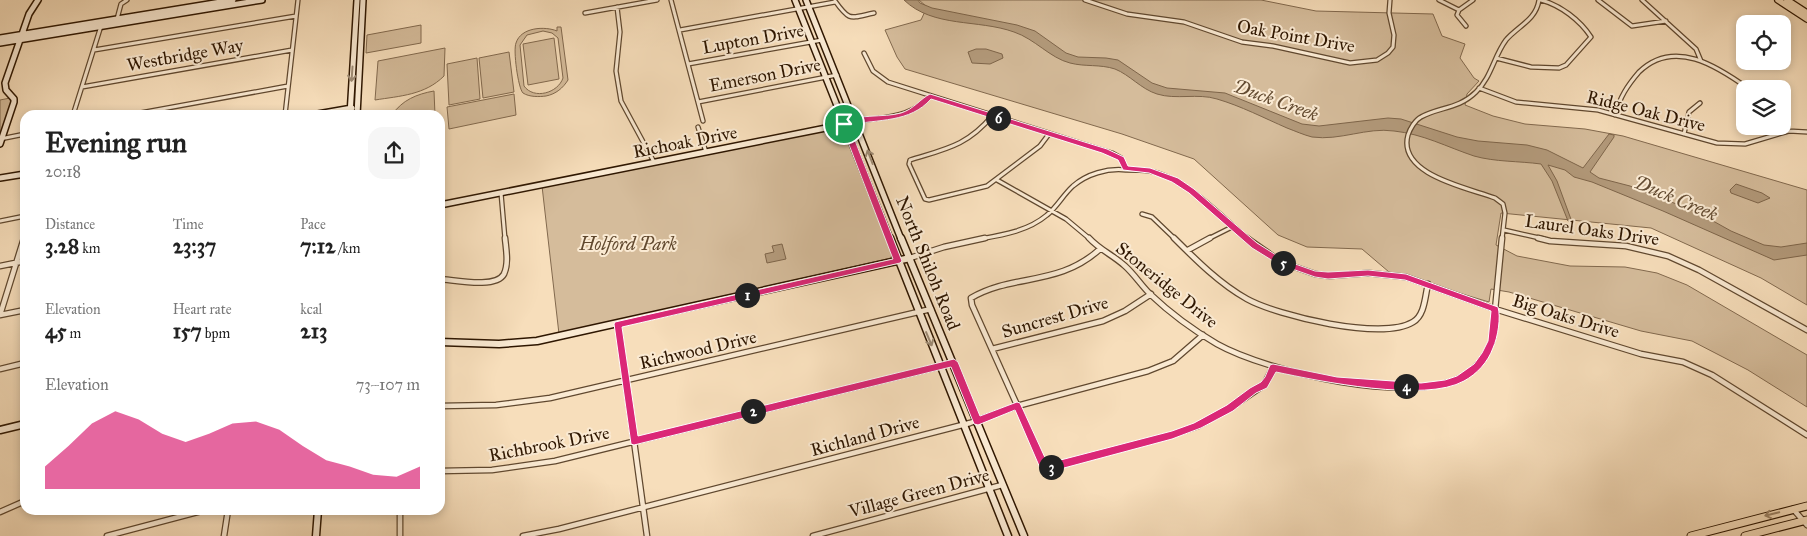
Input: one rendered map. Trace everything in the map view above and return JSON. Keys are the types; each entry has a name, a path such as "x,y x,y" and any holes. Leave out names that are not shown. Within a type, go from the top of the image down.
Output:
{"main road":[{"path":"0,141 14,102 14,99 6,90 5,83 29,13 38,0"},
{"path":"102,24 117,19 233,0"},
{"path":"0,38 21,37 262,0"},
{"path":"339,110 357,107 360,46 358,40 357,0"},
{"path":"350,108 354,47 358,40 363,0"},
{"name":"North Shiloh Road","path":"795,0 1008,536"},
{"name":"North Shiloh Road","path":"806,0 1024,536"},
{"path":"1778,0 1807,19"},
{"path":"1787,0 1807,13"},
{"path":"0,43 21,37"},
{"path":"354,47 360,46"},
{"name":"Richoak Drive","path":"445,204 856,122"},
{"path":"0,178 20,175"},
{"path":"866,181 878,178"},
{"path":"445,342 499,344 537,342 910,258"},
{"path":"0,430 20,425"},
{"path":"1691,536 1705,534 1807,506"},
{"path":"316,536 318,515"},
{"path":"1745,536 1806,522"}],"street":[{"path":"117,19 121,4 127,0"},
{"path":"286,110 298,0"},
{"path":"585,13 658,0"},
{"path":"671,0 703,121"},
{"name":"Oak Point Drive","path":"1085,0 1122,14 1184,22 1252,45 1267,45 1328,59 1368,62 1381,58 1391,51 1394,45 1394,36 1387,6 1389,0"},
{"path":"1440,0 1459,10"},
{"path":"1466,26 1457,15 1459,10 1473,0"},
{"path":"1495,309 1504,230 1505,209 1503,204 1495,198 1436,179 1426,173 1412,160 1407,141 1415,122 1420,117 1468,99 1479,88 1490,75 1496,58 1508,39 1537,11 1540,0 1554,4 1586,30 1590,37 1587,45 1573,56 1566,66 1559,68 1523,65 1496,58"},
{"path":"1598,0 1632,26 1666,22"},
{"path":"1642,0 1672,30 1696,50 1700,61"},
{"path":"680,30 833,1 846,16 851,18 874,13"},
{"path":"617,7 620,32 616,71 621,101 654,162"},
{"path":"94,50 296,16"},
{"path":"75,110 102,24"},
{"name":"Lupton Drive","path":"688,64 822,40"},
{"name":"Westbridge Way","path":"82,87 292,50"},
{"path":"864,53 870,68 879,77 896,85 1117,156 1123,161 1125,168"},
{"path":"1615,114 1622,90 1653,60 1671,56 1700,61 1731,75 1737,80"},
{"name":"Emerson Drive","path":"698,102 837,75"},
{"path":"156,110 288,86"},
{"name":"Ridge Oak Drive","path":"1479,88 1516,102 1585,108 1615,114 1684,134 1732,145 1756,142 1779,135"},
{"name":"Richoak Drive","path":"856,122 893,117 912,112 924,104 930,96"},
{"path":"1684,134 1686,117 1700,103"},
{"path":"992,116 983,127 959,145 910,160 909,164 925,199 929,200 972,191 997,180 1040,146 1050,134"},
{"path":"698,127 706,152"},
{"name":"Ridge Oak Drive","path":"1791,132 1807,132"},
{"path":"0,141 20,135"},
{"name":"Big Oaks Drive","path":"910,258 944,247 1023,229 1040,220 1051,211 1073,186 1086,177 1106,170 1125,168 1150,171 1175,180 1191,191 1267,255 1281,262 1315,274 1328,276 1382,274 1406,277 1495,309 1641,354 1683,362 1712,375 1807,435"},
{"name":"Stoneridge Drive","path":"997,180 1023,197 1074,225 1100,249 1119,261 1151,294 1203,335 1226,348 1273,367 1354,383 1421,387 1445,384 1460,379 1477,366 1486,356 1492,341 1495,309"},
{"path":"445,279 487,283 498,280 504,274 507,260 501,193"},
{"path":"1142,214 1152,217 1224,284 1249,300 1309,320 1372,329 1402,328 1415,321 1420,314 1428,284"},
{"path":"0,221 20,217"},
{"path":"1188,250 1232,227"},
{"name":"Laurel Oaks Drive","path":"1504,230 1550,241 1626,246 1668,256 1699,270 1807,330"},
{"path":"1100,249 1082,265 1064,272 988,290 971,298 1044,465 1049,468 1172,435 1198,426 1219,415 1264,385 1273,367"},
{"path":"20,252 0,315 20,311"},
{"path":"0,266 20,262"},
{"name":"Suncrest Drive","path":"992,349 1103,321 1151,294"},
{"name":"Richwood Drive","path":"445,406 496,405 526,402 626,381 931,309"},
{"path":"618,324 647,536"},
{"name":"Richland Drive","path":"524,536 643,508 978,421 1017,406 1148,370 1173,361 1203,335"},
{"name":"Richbrook Drive","path":"445,470 492,470 527,466 954,362"},
{"path":"0,369 20,364"},
{"name":"Village Green Drive","path":"813,536 1002,485"},
{"path":"0,512 20,503"},
{"path":"1793,509 1806,522"},
{"path":"107,536 186,515"},
{"path":"224,536 227,515"},
{"path":"400,515 400,536"}],"green space":[{"path":"919,0 1261,0 1316,11 1433,14 1442,36 1465,44 1460,58 1474,78 1479,81 1467,94 1465,105 1493,116 1525,124 1585,129 1623,136 1807,190 1807,305 1761,278 1651,228 1501,213 1496,245 1517,256 1570,266 1625,267 1657,273 1687,285 1807,355 1807,407 1748,370 1692,341 1641,331 1509,292 1491,289 1489,302 1389,272 1362,249 1307,247 1278,235 1194,159 1122,134 905,69 897,57 885,30 921,20 927,7"},
{"path":"421,25 421,43 366,53 367,35"},
{"path":"557,27 561,27 568,80 564,86 550,95 537,97 523,93 518,77 515,53 516,43 523,34 534,29 552,29 557,31","holes":["543,31 552,33 558,38 563,78 556,88 551,91 539,94 534,93 524,86 520,45 527,35"]},
{"path":"554,38 559,79 528,85 523,44"},
{"path":"445,48 444,76 437,82 412,94 375,100 378,61"},
{"path":"509,52 514,92 483,98 479,58"},
{"path":"477,58 480,99 449,105 447,64"},
{"path":"434,91 435,110 396,110 410,98"},
{"path":"514,94 516,115 449,129 447,107"},
{"path":"10,98 11,106 0,135 0,100"},
{"name":"Holford Park","path":"841,128 844,129 892,254 891,258 559,334 542,186"}],"shaded area":[{"path":"904,0 918,0 920,3 932,8 1017,25 1035,31 1066,53 1078,57 1118,60 1152,83 1167,88 1225,93 1302,124 1319,126 1388,118 1401,119 1457,137 1478,141 1527,145 1547,150 1583,168 1609,134 1614,135 1590,172 1599,178 1630,186 1697,212 1731,231 1764,245 1781,247 1807,243 1807,255 1774,260 1663,211 1592,182 1574,177 1565,170 1548,165 1557,181 1571,223 1568,221 1552,181 1541,164 1482,158 1425,138 1394,131 1384,130 1322,138 1312,137 1235,105 1210,97 1164,96 1157,94 1115,69 1063,61 1022,35 986,25 956,22 928,15"},
{"path":"976,49 986,49 1002,54 1003,58 990,64 972,63 968,52"},
{"path":"1736,184 1762,193 1770,198 1758,203 1731,193 1730,190"},
{"path":"782,244 786,259 767,263 765,254 774,252 772,246"}],"route":[{"path":"930,96 1105,151 1121,158 1125,168 1150,171 1175,180 1191,191 1255,246 1281,262 1301,270 1328,276 1368,273 1406,277 1495,309 1492,341 1486,356 1477,366 1460,379 1445,384 1421,387 1337,381 1273,367 1264,385 1230,408 1198,426 1172,435 1049,468 1044,465 1017,406 978,421 954,362 634,441 618,324 898,261 844,124 868,119 893,117 912,112 927,101 930,96"}],"water label":[{"name":"Duck Creek","path":"1276,100"},
{"name":"Duck Creek","path":"1676,198"}]}
